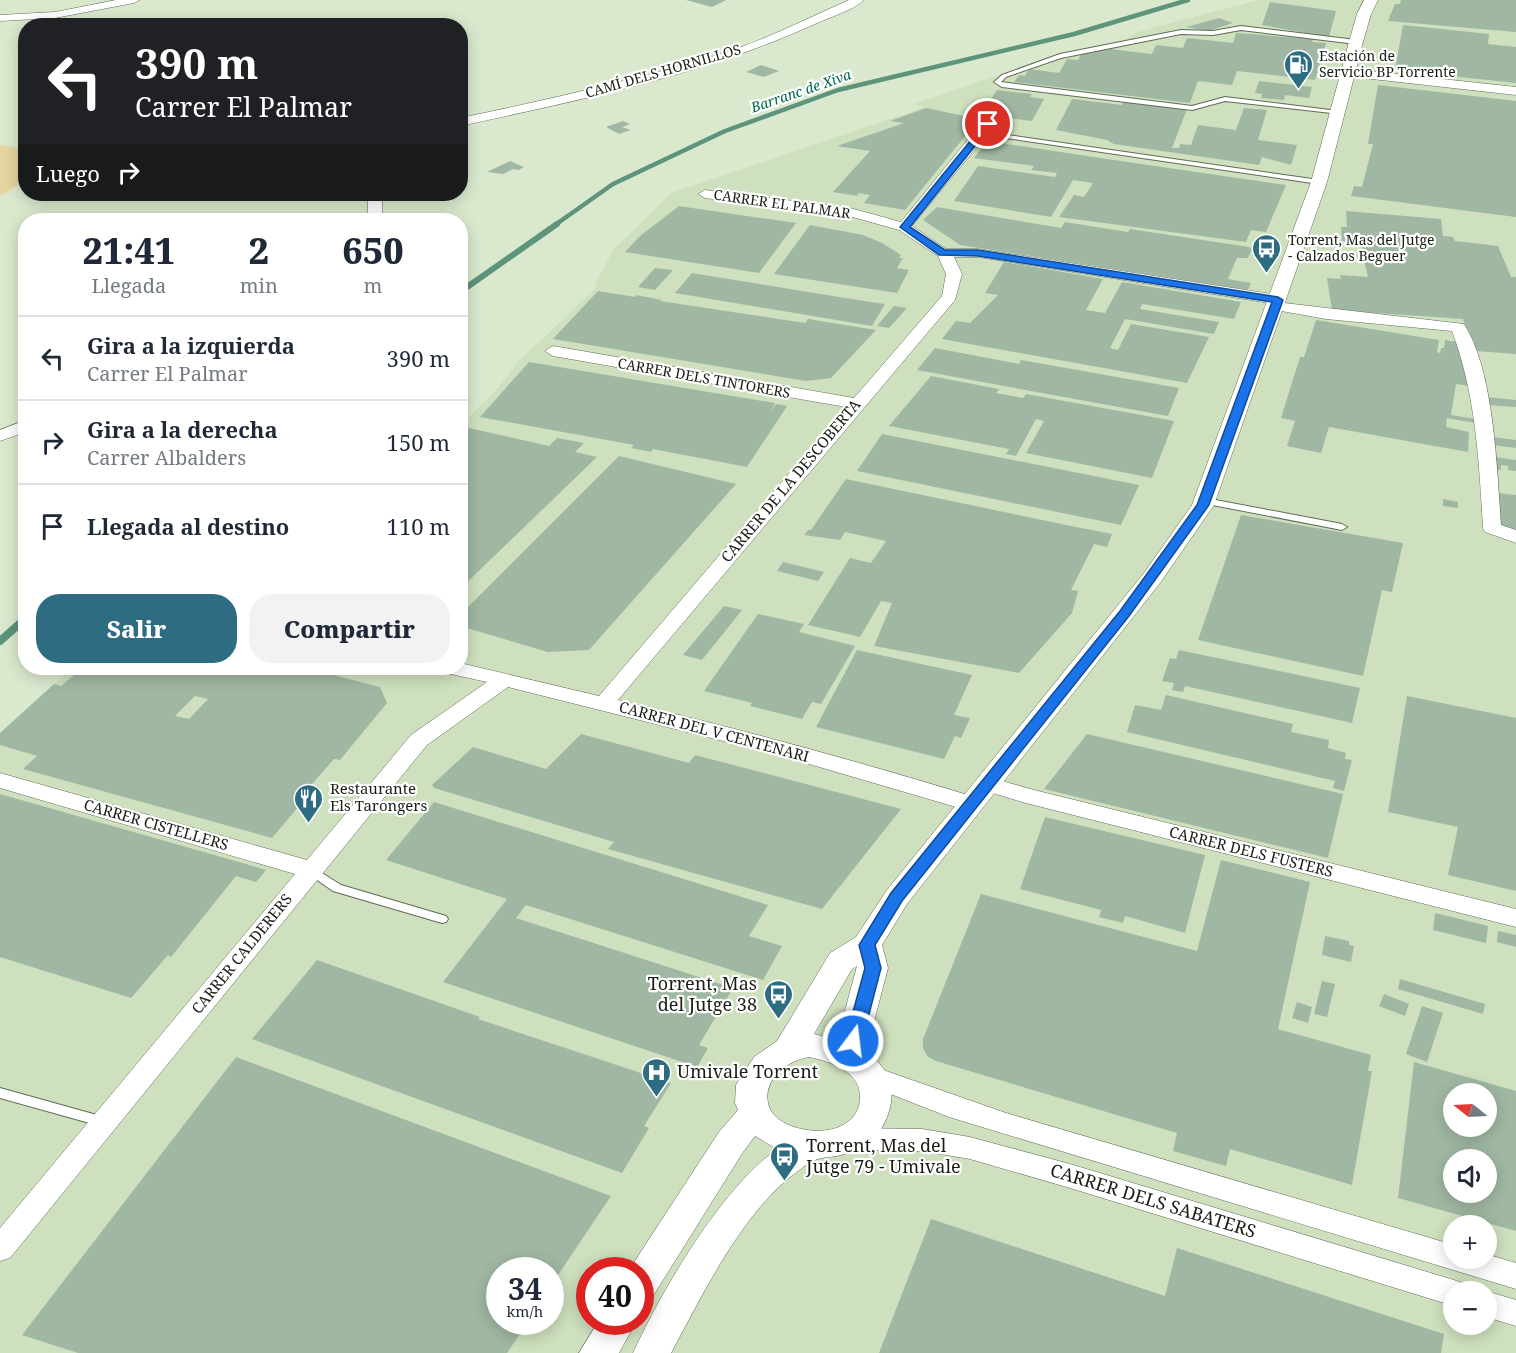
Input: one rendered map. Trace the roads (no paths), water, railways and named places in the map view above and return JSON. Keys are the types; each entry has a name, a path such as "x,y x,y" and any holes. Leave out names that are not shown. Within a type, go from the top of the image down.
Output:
{"street":[{"path":"0,18 55,15 134,0"},
{"name":"CAMÍ DELS HORNILLOS","path":"468,120 558,101 724,57 790,31 858,0"},
{"path":"790,1047 809,1045 830,1048 859,1066 874,1082 877,1098 873,1115 863,1129 847,1140 828,1145 810,1146 787,1141 770,1132 754,1113 752,1087 759,1072 772,1059 790,1047 841,961 867,945 897,897 1152,578 1204,501 1319,182 1364,14 1371,0"},
{"path":"1349,73 1516,91"},
{"path":"904,227 988,124"},
{"name":"CARRER EL PALMAR","path":"705,194 850,212 904,227 943,253"},
{"path":"943,253 978,253 1277,303 1326,314 1458,327 1478,382 1485,425 1492,528 1516,537"},
{"name":"CARRER DE LA DESCOBERTA","path":"604,704 949,297 955,278 954,267 943,253"},
{"name":"CARRER DELS TINTORERS","path":"553,351 856,404"},
{"path":"0,436 18,428"},
{"name":"CARRER DEL V CENTENARI","path":"468,672 604,704 907,783 973,804"},
{"name":"CARRER CALDERERS","path":"0,1249 9,1224 104,1122 419,740 504,680"},
{"name":"CARRER CISTELLERS","path":"0,780 311,870"},
{"name":"CARRER DELS FUSTERS","path":"988,784 1030,798 1516,918"},
{"path":"859,1066 873,968 867,945"},
{"name":"CARRER DELS SABATERS","path":"859,1066 959,1109 1443,1254"},
{"path":"654,1264 731,1142 754,1113"},
{"name":"CARRER DELS SABATERS","path":"847,1140 922,1140 970,1148 1081,1179 1443,1290"},
{"path":"652,1353 723,1232 753,1191 791,1158 810,1146"},
{"name":"CARRER DELS SABATERS","path":"1492,1269 1516,1276"},
{"path":"1497,1307 1516,1313"},
{"path":"598,1353 610,1335"}],"lane":[{"path":"1338,113 1225,99 1192,108 1002,85 997,82 1004,76 1060,56 1181,32 1214,33 1241,28 1356,42"},
{"path":"1008,137 1319,182"},
{"path":"1204,501 1342,527"},
{"path":"311,870 337,888 442,919"},
{"path":"0,1093 104,1122"}],"waterway":[{"name":"Barranc de Xiva","path":"555,225 613,184 725,131 838,90 1074,34 1188,0"},
{"name":"Barranc de Xiva","path":"468,286 557,224"},
{"name":"Barranc de Xiva","path":"0,641 18,625"}],"place":[{"name":"Estación de Servicio BP Torrente","path":"1298,90"},
{"name":"Torrent, Mas del Jutge - Calzados Beguer","path":"1267,274"},
{"name":"Restaurante Els Tarongers","path":"309,824"},
{"name":"Torrent, Mas del Jutge 38","path":"778,1020"},
{"name":"Umivale Torrent","path":"656,1098"},
{"name":"Torrent, Mas del Jutge 79 - Umivale","path":"785,1182"}]}
